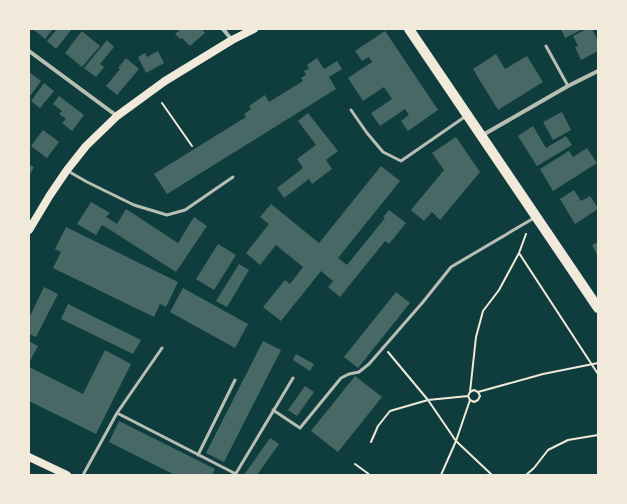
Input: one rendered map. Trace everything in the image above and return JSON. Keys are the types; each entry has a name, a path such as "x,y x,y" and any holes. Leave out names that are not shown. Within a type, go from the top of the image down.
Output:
{"main road":[{"path":"30,226 67,170 86,146 117,116 165,81 232,40 254,29"},
{"path":"409,29 598,308"},
{"path":"29,457 66,475"}],"street":[{"path":"222,29 232,40"},
{"path":"29,51 117,116"},
{"path":"481,136 568,86 598,71"}],"lane":[{"path":"546,46 568,86"},
{"path":"351,110 366,133 383,152 401,161 467,115"},
{"path":"67,170 87,182 134,205 167,215 185,210 233,177"},
{"path":"273,410 300,428 341,378 349,374 359,372 369,364 423,302 451,267 536,216"},
{"path":"83,475 117,412 162,348"},
{"path":"117,412 235,475 293,378"},
{"path":"198,455 236,380"}],"path":[{"path":"162,102 192,146"},
{"path":"468,396 470,392 476,337 483,312 499,290 526,234"},
{"path":"518,253 598,374"},
{"path":"384,347 428,400 456,441 492,475"},
{"path":"470,392 474,390 478,392 543,374 598,363"},
{"path":"470,400 474,402 478,400 480,396 478,392"},
{"path":"371,442 378,426 390,411 428,400 468,396"},
{"path":"441,475 456,441 470,400 468,396"},
{"path":"526,475 534,468 548,450 568,440 598,435"},
{"path":"355,464 370,475"}],"building":[{"path":"33,29 53,29 45,39"},
{"path":"57,29 72,29 56,49 47,41"},
{"path":"181,29 202,29 205,33 190,46 182,38 180,39 175,34"},
{"path":"561,29 583,29 565,38"},
{"path":"587,29 592,29 598,41 598,51 581,60 575,47 578,46 573,36"},
{"path":"82,31 100,46 82,67 65,53"},
{"path":"385,31 438,110 408,131 401,121 409,115 405,109 380,126 371,113 392,99 384,87 363,101 348,78 372,62 369,57 362,61 355,51"},
{"path":"107,40 114,47 100,64 104,67 96,77 84,68"},
{"path":"158,51 164,63 146,73 138,57 145,53 147,57"},
{"path":"496,54 505,69 527,56 543,82 498,110 473,69"},
{"path":"126,58 139,69 117,95 106,86 120,69 118,68"},
{"path":"317,58 324,69 337,61 342,69 329,77 336,89 167,194 154,174 246,117 244,114 251,109 249,106 265,95 269,102 303,81 301,78 306,75 304,71 309,69 307,65"},
{"path":"29,72 41,81 31,95 29,94"},
{"path":"44,83 54,91 40,108 31,101"},
{"path":"59,96 84,115 72,131 62,123 66,119 59,114 62,111 53,104"},
{"path":"562,112 571,130 553,140 543,122"},
{"path":"308,113 338,151 326,160 332,169 312,184 309,179 284,198 277,188 303,168 297,159 316,145 298,121"},
{"path":"533,126 546,148 566,136 572,145 537,166 518,136"},
{"path":"43,130 59,142 47,158 31,146"},
{"path":"456,137 480,172 440,220 432,212 424,221 411,210 444,170 432,153"},
{"path":"587,148 597,163 553,191 540,169 569,151 573,157"},
{"path":"29,165 34,167 29,176"},
{"path":"381,166 400,181 338,258 347,265 385,218 383,217 389,210 406,223 389,244 385,241 340,297 328,287 333,281 321,271 281,321 263,307 285,280 290,284 303,267 276,245 260,265 246,253 269,224 260,217 271,204 319,243"},
{"path":"574,190 581,201 590,196 598,208 575,224 560,199"},
{"path":"91,202 110,213 106,217 117,224 126,209 178,243 194,217 207,226 176,272 102,225 96,235 77,224"},
{"path":"66,227 178,282 166,307 160,304 154,317 53,268 61,252 55,249"},
{"path":"598,242 598,256 592,245"},
{"path":"218,244 236,255 214,290 196,279"},
{"path":"239,264 249,270 227,307 216,301"},
{"path":"44,287 58,294 36,337 29,334 29,318"},
{"path":"183,288 248,324 235,348 170,312"},
{"path":"396,292 410,303 358,368 344,357"},
{"path":"68,304 141,340 133,354 61,319"},
{"path":"29,341 38,346 29,363"},
{"path":"263,341 281,350 224,462 206,453"},
{"path":"105,350 131,364 96,434 29,401 29,367 83,394"},
{"path":"296,354 314,364 310,371 293,360"},
{"path":"355,376 382,397 338,452 311,431"},
{"path":"305,386 314,392 297,416 288,410"},
{"path":"119,421 215,469 212,475 175,475 109,442"},
{"path":"270,438 279,444 257,475 244,475"}]}
